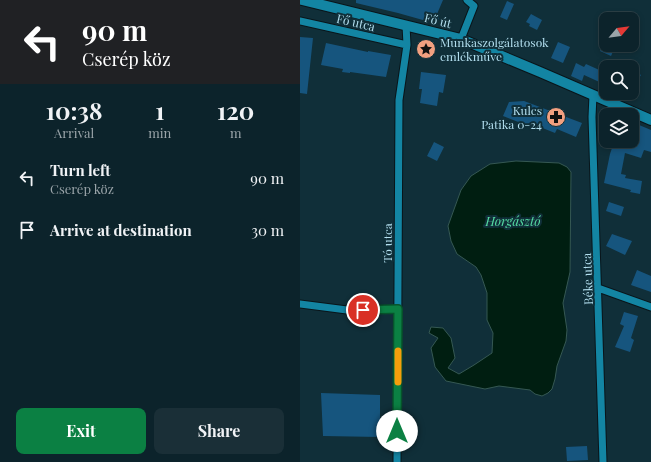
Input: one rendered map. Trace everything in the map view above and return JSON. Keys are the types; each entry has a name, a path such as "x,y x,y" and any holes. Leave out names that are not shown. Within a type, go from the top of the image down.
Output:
{"main road":[{"name":"Fő út","path":"302,0 461,39 651,120"}],"street":[{"path":"461,39 476,3 467,0"},
{"name":"Fő utca","path":"300,21 407,45"},
{"name":"Tó utca","path":"397,462 399,100 407,45 406,25"},
{"name":"Béke utca","path":"593,95 592,117 603,462"},
{"path":"598,288 651,307"},
{"path":"300,304 348,310 398,309"}],"water":[{"name":"Horgásztó","path":"516,161 559,163 567,167 571,172 570,272 563,303 567,330 566,341 557,366 552,389 542,396 535,394 530,390 499,386 485,389 446,381 435,367 431,348 438,338 429,333 431,327 443,328 451,338 455,358 448,368 459,374 492,353 493,333 487,320 487,293 481,275 476,267 457,254 451,241 448,226 461,190 471,176 490,164"}],"building":[{"path":"356,0 443,0 437,14 440,14 437,24 356,3"},
{"path":"507,1 514,4 507,20 500,17"},
{"path":"531,14 542,20 537,30 529,26 530,24 526,22"},
{"path":"300,37 313,38 307,94 300,93"},
{"path":"558,42 570,47 563,63 551,58"},
{"path":"326,43 368,52 391,55 386,77 342,72 343,69 321,65"},
{"path":"602,52 613,52 611,56"},
{"path":"576,63 584,67 586,64 599,70 599,82 584,75 582,81 571,76"},
{"path":"421,72 446,75 443,93 439,92 437,106 420,103 422,89 419,89"},
{"path":"524,101 582,123 576,137 557,129 555,133 535,125 534,128 503,116 509,102"},
{"path":"639,125 651,130 651,152 644,150 641,158 625,153 621,174 626,175 625,178 642,181 640,194 604,183 612,148 639,148"},
{"path":"434,142 444,147 437,161 427,156"},
{"path":"609,202 624,207 621,216 606,211"},
{"path":"612,234 632,241 625,255 606,246"},
{"path":"637,270 651,276 651,292 631,285"},
{"path":"624,312 638,316 631,338 634,340 630,352 615,347 624,326 620,324"},
{"path":"321,393 380,395 380,437 323,436"},
{"path":"587,446 588,460 567,461 566,447"}],"slow traffic":[{"path":"398,351 398,382"}],"place":[{"name":"Munkaszolgálatosok emlékműve","path":"426,49"},
{"name":"Kulcs Patika 0-24","path":"556,117"}],"route":[{"path":"363,310 398,309 397,431"}]}
